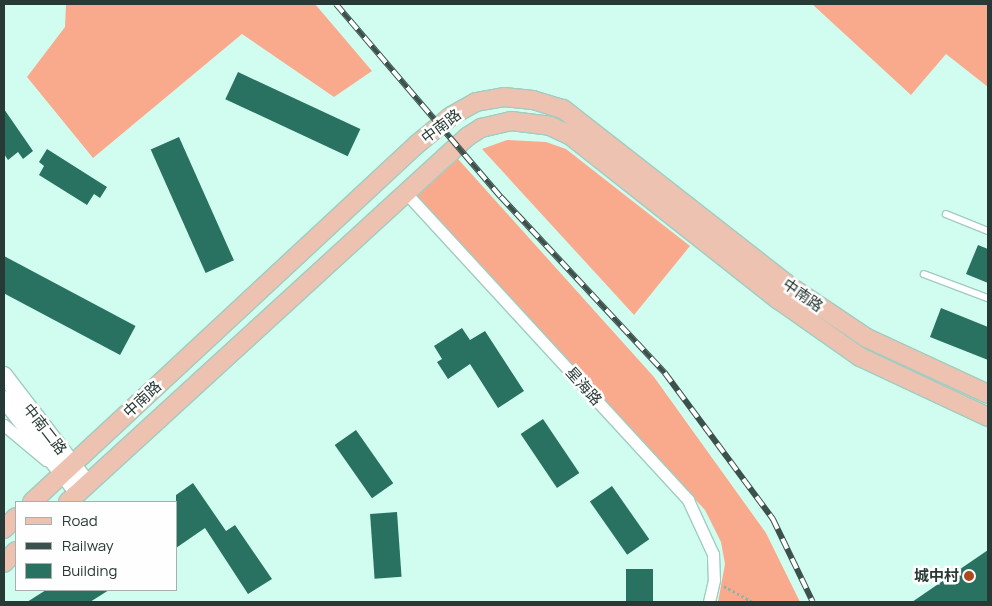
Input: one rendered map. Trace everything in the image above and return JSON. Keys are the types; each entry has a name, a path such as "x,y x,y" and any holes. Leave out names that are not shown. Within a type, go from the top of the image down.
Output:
{"main road":[{"name":"中南路","path":"33,501 451,116 476,102 504,97 533,100 563,110 796,291 867,338 988,394"},
{"name":"中南路","path":"78,493 406,193 481,128 511,121 550,126 601,158 778,300 860,357 988,417"},
{"name":"中南二路","path":"4,376 67,469 78,493"},
{"name":"中南二路","path":"4,399 67,469"},
{"path":"4,529 15,518"},
{"path":"4,563 15,552"}],"street":[{"name":"星海路","path":"406,193 688,500 705,529 713,554 714,580 709,602"},
{"path":"4,425 67,469"}],"lane":[{"path":"946,214 988,231"},
{"path":"924,274 988,298"}],"path":[{"path":"714,580 753,602"}],"shaded area":[{"path":"66,4 315,4 372,71 334,97 242,34 93,158 27,77 65,27"},
{"path":"812,4 988,4 988,87 946,54 911,95"},
{"path":"507,140 546,142 566,149 690,246 634,315 482,149"},
{"path":"458,159 654,377 766,533 800,602 718,602 725,564 721,542 705,510 415,198"}],"building":[{"path":"238,72 360,129 348,156 225,99"},
{"path":"4,109 33,151 23,159 18,152 8,160 4,154"},
{"path":"179,137 234,260 206,273 151,150"},
{"path":"47,149 107,187 100,198 94,194 87,205 39,175 44,166 39,162"},
{"path":"978,245 988,249 988,283 966,274"},
{"path":"4,256 136,326 120,355 4,293"},
{"path":"941,308 988,327 988,360 930,337"},
{"path":"462,328 470,340 485,331 524,391 498,408 470,364 448,379 437,362 442,359 434,346"},
{"path":"543,419 579,473 557,488 521,434"},
{"path":"356,430 393,483 372,498 335,445"},
{"path":"193,483 226,531 235,525 272,579 248,594 205,528 178,547 178,501 176,501 176,495"},
{"path":"612,486 649,539 627,555 590,501"},
{"path":"397,512 402,577 375,579 370,514"},
{"name":"城中村","path":"988,550 988,602 912,602"},
{"path":"626,569 653,569 653,602 626,602"},
{"path":"44,591 107,591 90,602 27,602"}],"railway":[{"path":"336,4 501,197 665,373 773,519 813,602"}],"place":[{"name":"城中村","path":"969,576"}]}
